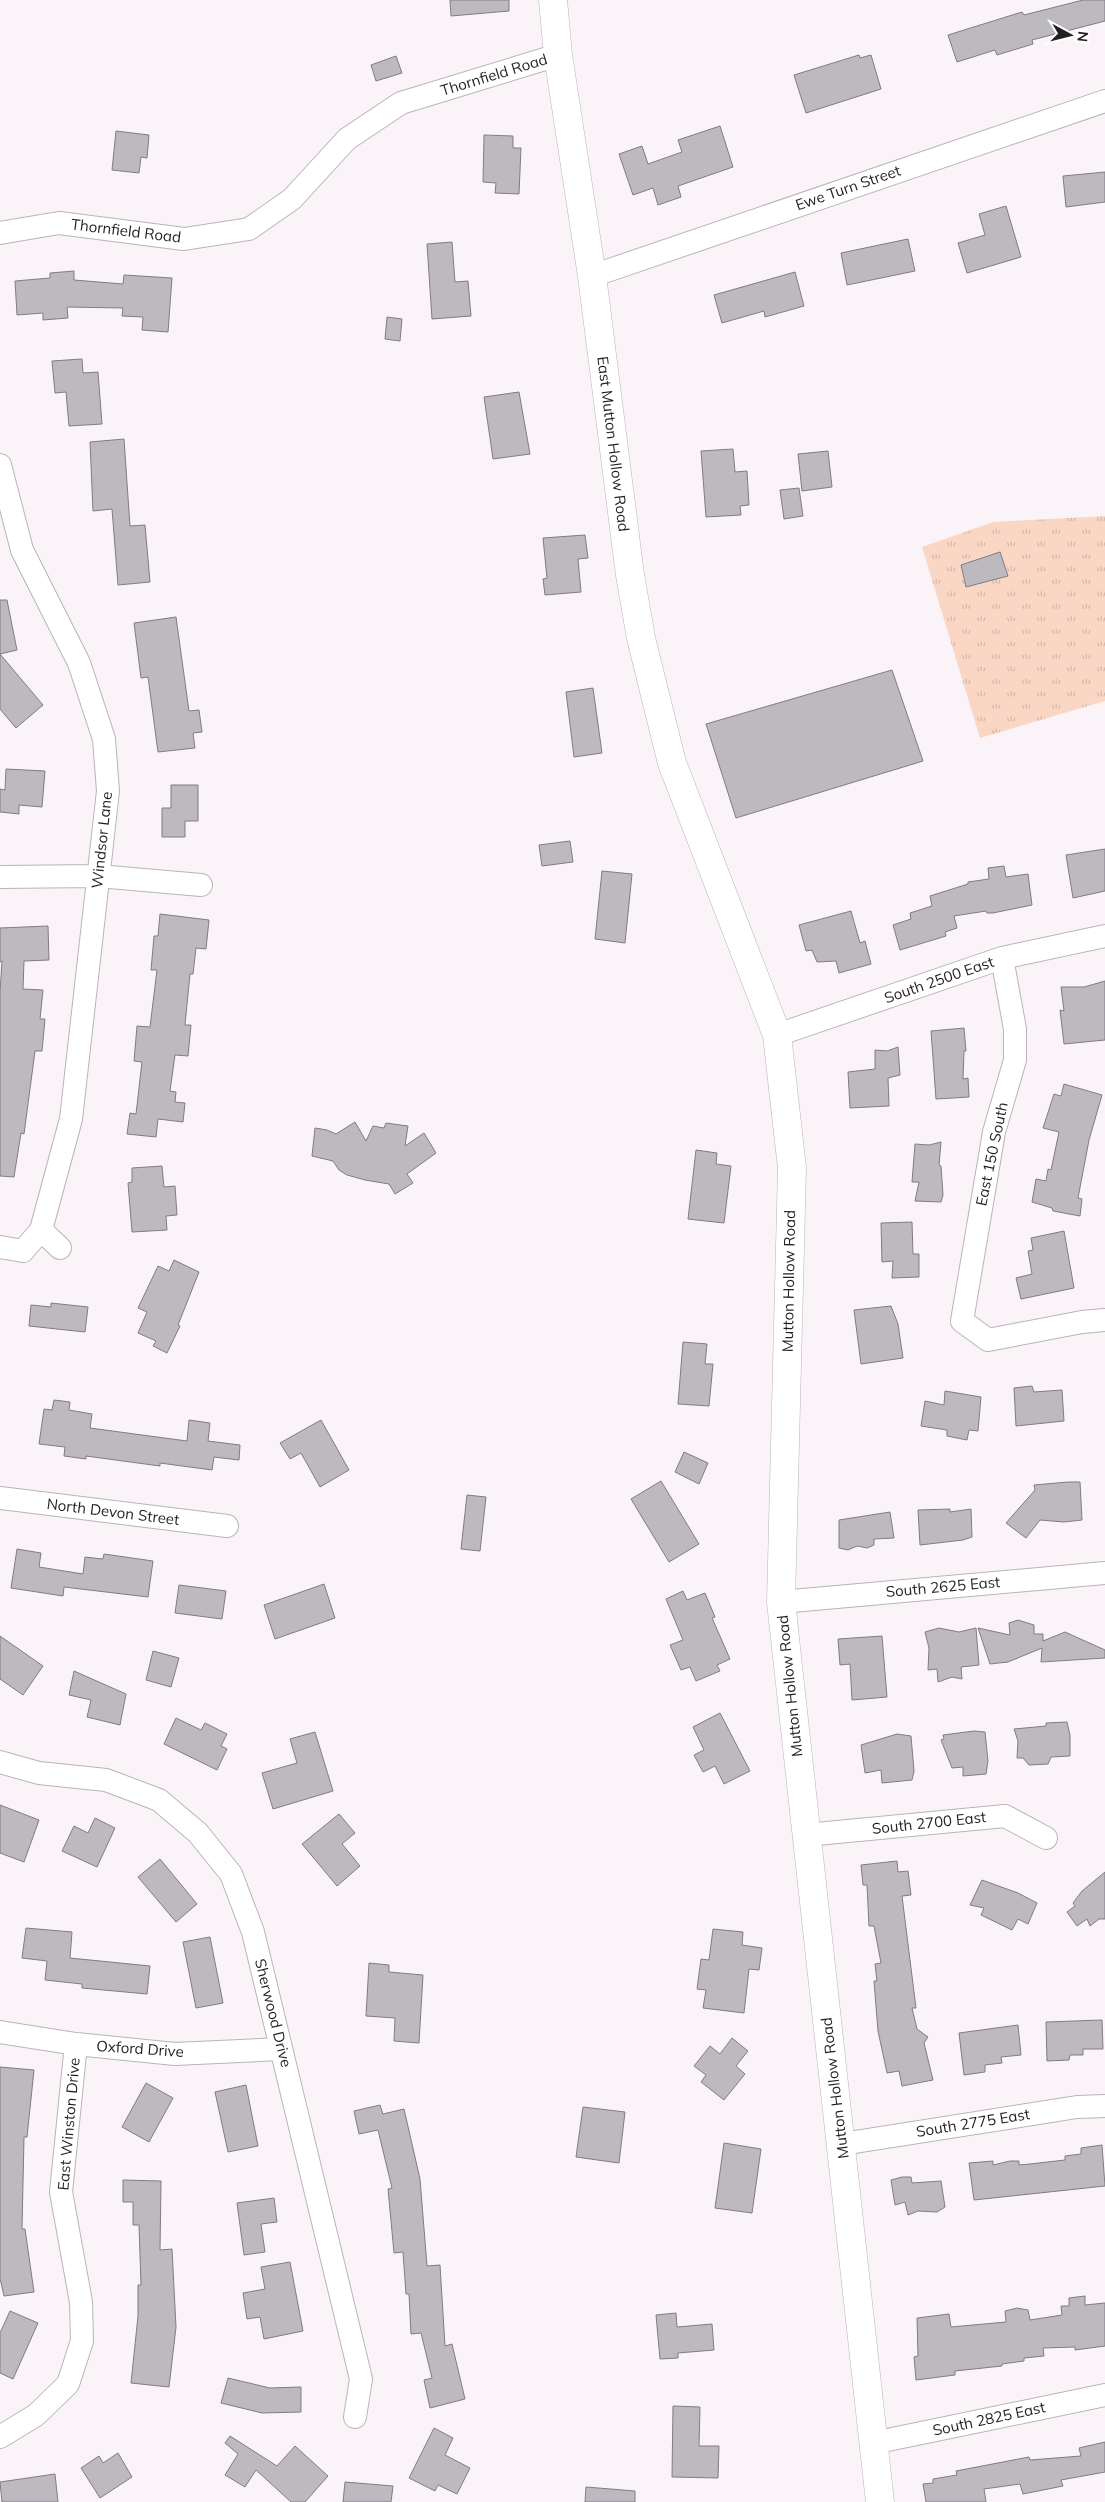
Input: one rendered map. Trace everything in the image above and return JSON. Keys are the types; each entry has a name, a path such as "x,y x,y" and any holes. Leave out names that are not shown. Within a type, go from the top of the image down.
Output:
{"street":[{"name":"East Mutton Hollow Road","path":"553,0 558,55 592,276 630,575 641,638 672,763 716,877"},
{"name":"Thornfield Road","path":"0,233 59,224 184,239 249,229 292,199 347,140 401,103 558,55"},
{"name":"Ewe Turn Street","path":"592,276 1105,101"},
{"name":"Windsor Lane","path":"0,465 22,550 79,663 104,739 108,791 71,1119 41,1230"},
{"path":"0,876 98,876 201,885"},
{"name":"Mutton Hollow Road","path":"716,877 777,1035 792,1168 781,1602 880,2502"},
{"name":"South 2500 East","path":"777,1035 1002,958 1105,936"},
{"name":"East 150 South","path":"1002,958 1015,1029 1015,1060 994,1132 962,1322 988,1340 1082,1322 1105,1320"},
{"path":"0,1247 23,1251 41,1230 60,1248"},
{"name":"North Devon Street","path":"0,1498 227,1526"},
{"name":"South 2625 East","path":"781,1602 1105,1572"},
{"name":"Sherwood Drive","path":"0,1762 39,1773 106,1780 159,1800 198,1833 231,1874 253,1932 361,2379 355,2417"},
{"name":"South 2700 East","path":"806,1835 1005,1816 1046,1838"},
{"name":"Oxford Drive","path":"0,2032 76,2044 175,2054 281,2049"},
{"name":"East Winston Drive","path":"0,2437 36,2415 68,2384 82,2341 82,2302 60,2192 76,2044"},
{"name":"South 2775 East","path":"842,2144 1076,2107 1105,2106"},
{"name":"South 2825 East","path":"873,2443 1105,2395"}],"green space":[{"path":"1105,516 1105,701 980,738 922,547 993,522"}],"building":[{"path":"450,0 509,0 509,11 451,16"},
{"path":"1083,0 1105,0 1105,21 1032,40 1033,44 997,55 995,50 957,62 948,35 1022,12 1024,15"},
{"path":"859,55 860,58 871,55 881,89 806,113 794,75"},
{"path":"396,56 402,73 376,81 371,65"},
{"path":"720,126 733,167 678,186 681,197 658,205 653,188 633,195 619,154 642,146 648,164 682,152 678,140"},
{"path":"116,131 149,135 147,158 141,157 139,173 112,170"},
{"path":"484,135 513,136 513,148 521,148 519,194 495,193 496,183 483,182"},
{"path":"1105,172 1105,202 1066,207 1063,176"},
{"path":"1006,206 1021,257 967,273 958,243 985,235 979,214"},
{"path":"908,239 915,271 847,285 841,253"},
{"path":"452,242 455,282 468,281 471,316 432,319 427,244"},
{"path":"74,271 74,280 123,284 124,275 172,278 168,332 142,330 143,317 122,316 123,308 67,307 68,318 43,320 43,313 17,315 15,281 50,278 50,273"},
{"path":"795,272 804,306 765,317 764,311 722,323 714,295"},
{"path":"387,317 402,319 400,341 385,339"},
{"path":"82,359 83,373 98,372 102,424 69,426 66,392 55,393 52,361"},
{"path":"519,392 530,454 493,459 484,397"},
{"path":"124,439 130,526 145,525 150,582 118,585 112,509 93,511 90,442"},
{"path":"733,449 735,472 747,471 749,505 740,506 741,515 706,517 701,451"},
{"path":"828,451 832,487 802,491 798,454"},
{"path":"799,488 803,516 784,519 780,490"},
{"path":"585,535 588,558 578,559 581,592 545,595 543,579 547,578 543,538"},
{"path":"1000,552 1008,576 966,587 961,565"},
{"path":"0,600 7,600 17,650 0,654"},
{"path":"176,617 189,711 199,710 202,732 193,733 195,748 158,752 148,677 141,678 134,623"},
{"path":"0,654 43,705 16,728 0,709"},
{"path":"892,670 923,761 736,818 706,724"},
{"path":"593,688 602,753 574,757 566,692"},
{"path":"6,769 45,771 42,807 19,805 19,814 0,812 0,789 5,790"},
{"path":"171,785 198,785 198,821 185,821 185,837 162,837 162,808 171,808"},
{"path":"570,841 573,862 542,866 539,845"},
{"path":"1105,849 1105,891 1073,898 1066,855"},
{"path":"1004,866 1006,877 1028,874 1032,905 993,913 987,913 986,911 954,916 957,928 945,932 946,936 900,950 893,925 911,919 910,913 932,906 930,896 968,884 968,882 989,879 988,868"},
{"path":"602,871 632,874 625,943 595,939"},
{"path":"851,911 860,943 865,941 871,964 839,973 836,961 817,962 812,950 806,951 799,925"},
{"path":"160,914 209,920 206,949 196,948 193,974 190,974 185,1025 191,1025 188,1056 175,1055 170,1091 176,1092 175,1102 185,1103 183,1122 158,1119 156,1137 127,1134 130,1113 136,1114 142,1062 134,1061 137,1026 150,1027 157,970 151,970 154,936 158,936"},
{"path":"48,926 49,960 24,961 23,989 43,990 40,1019 45,1019 42,1051 35,1051 24,1134 21,1133 14,1177 0,1176 0,992 2,961 0,962 0,928"},
{"path":"1105,981 1105,1040 1064,1044 1060,1010 1064,1011 1061,987 1084,987"},
{"path":"964,1028 966,1051 964,1051 963,1079 968,1078 969,1097 936,1099 931,1031"},
{"path":"898,1047 900,1075 888,1078 889,1106 850,1108 848,1072 875,1069 875,1050 887,1051"},
{"path":"1064,1084 1102,1095 1089,1140 1078,1198 1082,1199 1080,1216 1053,1211 1052,1208 1032,1202 1036,1179 1046,1181 1048,1169 1051,1170 1059,1132 1043,1128 1054,1094 1061,1096"},
{"path":"355,1122 366,1141 373,1126 384,1128 386,1123 408,1126 405,1146 424,1133 436,1153 407,1174 413,1183 395,1194 389,1184 347,1175 339,1170 333,1161 312,1156 315,1128 336,1134"},
{"path":"941,1142 939,1165 941,1166 943,1195 941,1202 915,1201 919,1182 912,1182 915,1144 929,1145"},
{"path":"696,1150 717,1153 716,1164 731,1166 724,1223 688,1219"},
{"path":"162,1166 164,1187 175,1186 177,1215 166,1216 167,1230 132,1232 128,1183 132,1182 132,1168"},
{"path":"912,1222 913,1254 919,1254 919,1277 892,1278 893,1261 882,1262 881,1223"},
{"path":"1064,1231 1074,1288 1021,1299 1016,1278 1032,1274 1028,1251 1033,1250 1031,1238"},
{"path":"174,1260 199,1272 178,1325 180,1326 167,1353 153,1346 156,1341 138,1333 147,1312 138,1308 158,1266 169,1271"},
{"path":"51,1303 88,1307 85,1332 29,1326 31,1305 51,1307"},
{"path":"891,1306 898,1324 903,1358 861,1364 854,1310"},
{"path":"683,1342 707,1344 705,1364 713,1364 709,1406 678,1404"},
{"path":"1032,1386 1034,1392 1062,1390 1064,1421 1016,1426 1014,1388"},
{"path":"945,1391 981,1397 978,1431 969,1430 967,1440 947,1436 947,1430 921,1426 925,1401 944,1405"},
{"path":"54,1400 70,1402 69,1410 92,1414 90,1428 187,1441 189,1420 210,1423 208,1441 240,1445 239,1460 214,1457 212,1470 160,1463 160,1466 86,1456 86,1459 64,1456 65,1447 39,1444 44,1409 52,1410"},
{"path":"321,1420 349,1470 320,1487 301,1453 290,1459 280,1443"},
{"path":"684,1452 708,1463 699,1484 675,1472"},
{"path":"661,1481 699,1544 669,1562 631,1499"},
{"path":"1080,1482 1082,1520 1064,1522 1040,1520 1026,1538 1006,1523 1035,1490 1034,1485"},
{"path":"467,1495 486,1497 480,1551 461,1549"},
{"path":"950,1509 950,1512 971,1509 972,1537 963,1540 920,1545 918,1510"},
{"path":"890,1512 894,1538 874,1539 874,1545 867,1548 857,1546 848,1550 839,1548 839,1520"},
{"path":"17,1549 41,1553 39,1567 83,1574 85,1557 103,1559 104,1554 153,1561 148,1597 64,1587 63,1596 11,1588"},
{"path":"324,1584 335,1618 275,1639 264,1605"},
{"path":"179,1585 226,1591 222,1619 175,1613"},
{"path":"683,1591 687,1600 705,1593 715,1617 712,1618 730,1659 717,1665 720,1671 696,1681 690,1667 681,1670 670,1645 683,1640 666,1599"},
{"path":"1018,1620 1034,1625 1034,1634 1043,1634 1043,1641 1065,1632 1105,1650 1105,1658 1041,1662 1042,1648 1008,1662 990,1664 978,1628 1010,1635 1009,1623"},
{"path":"939,1628 959,1632 976,1628 979,1665 961,1667 962,1679 952,1677 938,1682 937,1669 928,1670 929,1648 925,1632"},
{"path":"0,1636 43,1666 23,1695 0,1679"},
{"path":"882,1636 887,1697 852,1700 850,1664 840,1665 838,1639"},
{"path":"153,1651 179,1658 171,1687 146,1680"},
{"path":"74,1671 126,1694 120,1725 87,1717 91,1700 69,1695"},
{"path":"720,1713 750,1771 724,1784 715,1766 703,1772 694,1755 704,1750 693,1727"},
{"path":"176,1718 201,1730 205,1723 227,1734 221,1746 227,1749 217,1770 164,1744"},
{"path":"1067,1722 1070,1735 1070,1756 1051,1757 1048,1764 1029,1765 1023,1758 1017,1758 1018,1741 1014,1729 1046,1726 1046,1723"},
{"path":"974,1731 985,1732 988,1761 986,1774 963,1776 963,1767 952,1768 941,1740 944,1739 943,1735"},
{"path":"315,1732 333,1791 273,1809 262,1773 297,1763 290,1739"},
{"path":"897,1734 911,1736 914,1771 912,1780 882,1783 881,1770 865,1773 861,1745"},
{"path":"0,1805 39,1820 24,1862 0,1853"},
{"path":"339,1814 355,1833 342,1844 360,1866 337,1886 302,1844"},
{"path":"95,1818 115,1828 97,1867 62,1851 74,1826 88,1833"},
{"path":"160,1859 197,1904 176,1922 138,1877"},
{"path":"897,1861 898,1872 908,1871 911,1895 902,1896 916,2008 912,2008 917,2029 928,2037 924,2043 933,2080 902,2086 899,2071 887,2073 878,2031 874,1981 877,1981 875,1964 881,1963 874,1926 869,1926 867,1885 863,1885 861,1865"},
{"path":"1105,1872 1105,1919 1099,1919 1090,1926 1087,1919 1077,1926 1067,1912 1075,1906 1073,1903 1082,1891"},
{"path":"982,1880 1018,1893 1037,1903 1028,1924 1018,1919 1012,1930 981,1915 984,1908 970,1905"},
{"path":"26,1928 72,1932 70,1958 150,1966 147,1994 82,1988 82,1984 45,1980 47,1961 22,1958"},
{"path":"713,1929 743,1932 742,1945 762,1948 759,1970 749,1969 744,2013 703,2008 706,1990 697,1989 701,1959 709,1960"},
{"path":"210,1937 223,2003 196,2008 183,1942"},
{"path":"369,1963 389,1965 389,1972 423,1975 419,2043 394,2041 395,2018 366,2016"},
{"path":"1102,2020 1103,2049 1083,2049 1083,2055 1070,2055 1069,2060 1047,2061 1046,2022"},
{"path":"1018,2025 1021,2055 1001,2057 1002,2063 985,2065 985,2072 964,2075 959,2033"},
{"path":"732,2038 748,2051 736,2066 745,2074 724,2100 701,2082 706,2075 694,2066 710,2046 720,2054"},
{"path":"0,2067 34,2070 27,2137 24,2137 22,2229 25,2229 34,2292 4,2296 0,2278"},
{"path":"146,2083 173,2098 149,2142 122,2127"},
{"path":"246,2085 258,2146 228,2152 215,2092"},
{"path":"380,2105 383,2114 404,2109 420,2179 427,2266 440,2265 445,2346 452,2344 465,2399 430,2408 424,2380 432,2378 421,2333 411,2334 409,2294 406,2294 403,2252 394,2253 388,2189 392,2188 378,2130 359,2134 354,2111"},
{"path":"583,2107 625,2112 619,2163 576,2157"},
{"path":"724,2143 761,2149 752,2213 715,2208"},
{"path":"1102,2145 1105,2186 974,2200 969,2163 993,2161 993,2165 1019,2161 1019,2165 1065,2160 1065,2156 1081,2154 1081,2148"},
{"path":"911,2177 912,2183 941,2181 945,2207 937,2212 918,2211 908,2215 905,2202 895,2205 891,2180"},
{"path":"123,2180 161,2181 160,2250 172,2249 176,2327 169,2387 131,2383 138,2316 138,2285 141,2285 139,2225 133,2225 133,2202 123,2202"},
{"path":"274,2198 277,2222 261,2224 265,2252 244,2255 237,2203"},
{"path":"290,2262 303,2331 264,2339 260,2317 247,2319 243,2293 265,2289 261,2267"},
{"path":"1085,2296 1085,2305 1105,2303 1105,2346 1075,2350 1075,2347 1043,2348 1044,2356 1024,2358 1024,2361 1002,2364 1002,2366 955,2371 955,2375 916,2380 914,2357 918,2356 917,2318 949,2314 951,2327 1006,2322 1005,2311 1017,2308 1028,2310 1030,2320 1062,2315 1061,2306 1069,2306 1069,2298"},
{"path":"10,2311 38,2323 13,2379 0,2373 0,2333"},
{"path":"676,2313 677,2327 712,2324 714,2350 678,2353 678,2358 660,2359 656,2315"},
{"path":"228,2378 270,2388 301,2387 301,2412 262,2413 221,2403"},
{"path":"673,2406 700,2407 699,2446 719,2446 718,2478 672,2477"},
{"path":"434,2428 453,2438 445,2455 470,2468 457,2494 438,2485 435,2491 409,2478"},
{"path":"230,2436 277,2466 295,2446 328,2476 305,2502 291,2502 256,2470 245,2487 225,2475 238,2454 225,2443"},
{"path":"1105,2442 1105,2472 1061,2480 1063,2486 1023,2494 1020,2484 984,2489 986,2502 926,2502 923,2484 933,2483 933,2479 957,2475 956,2471 1029,2457 1030,2460 1081,2456 1079,2448"},
{"path":"118,2453 132,2477 100,2498 81,2468 99,2456 103,2463"},
{"path":"55,2474 58,2502 2,2502 0,2482"},
{"path":"345,2482 393,2486 391,2502 343,2502"},
{"path":"586,2487 635,2491 635,2502 585,2502"}]}
